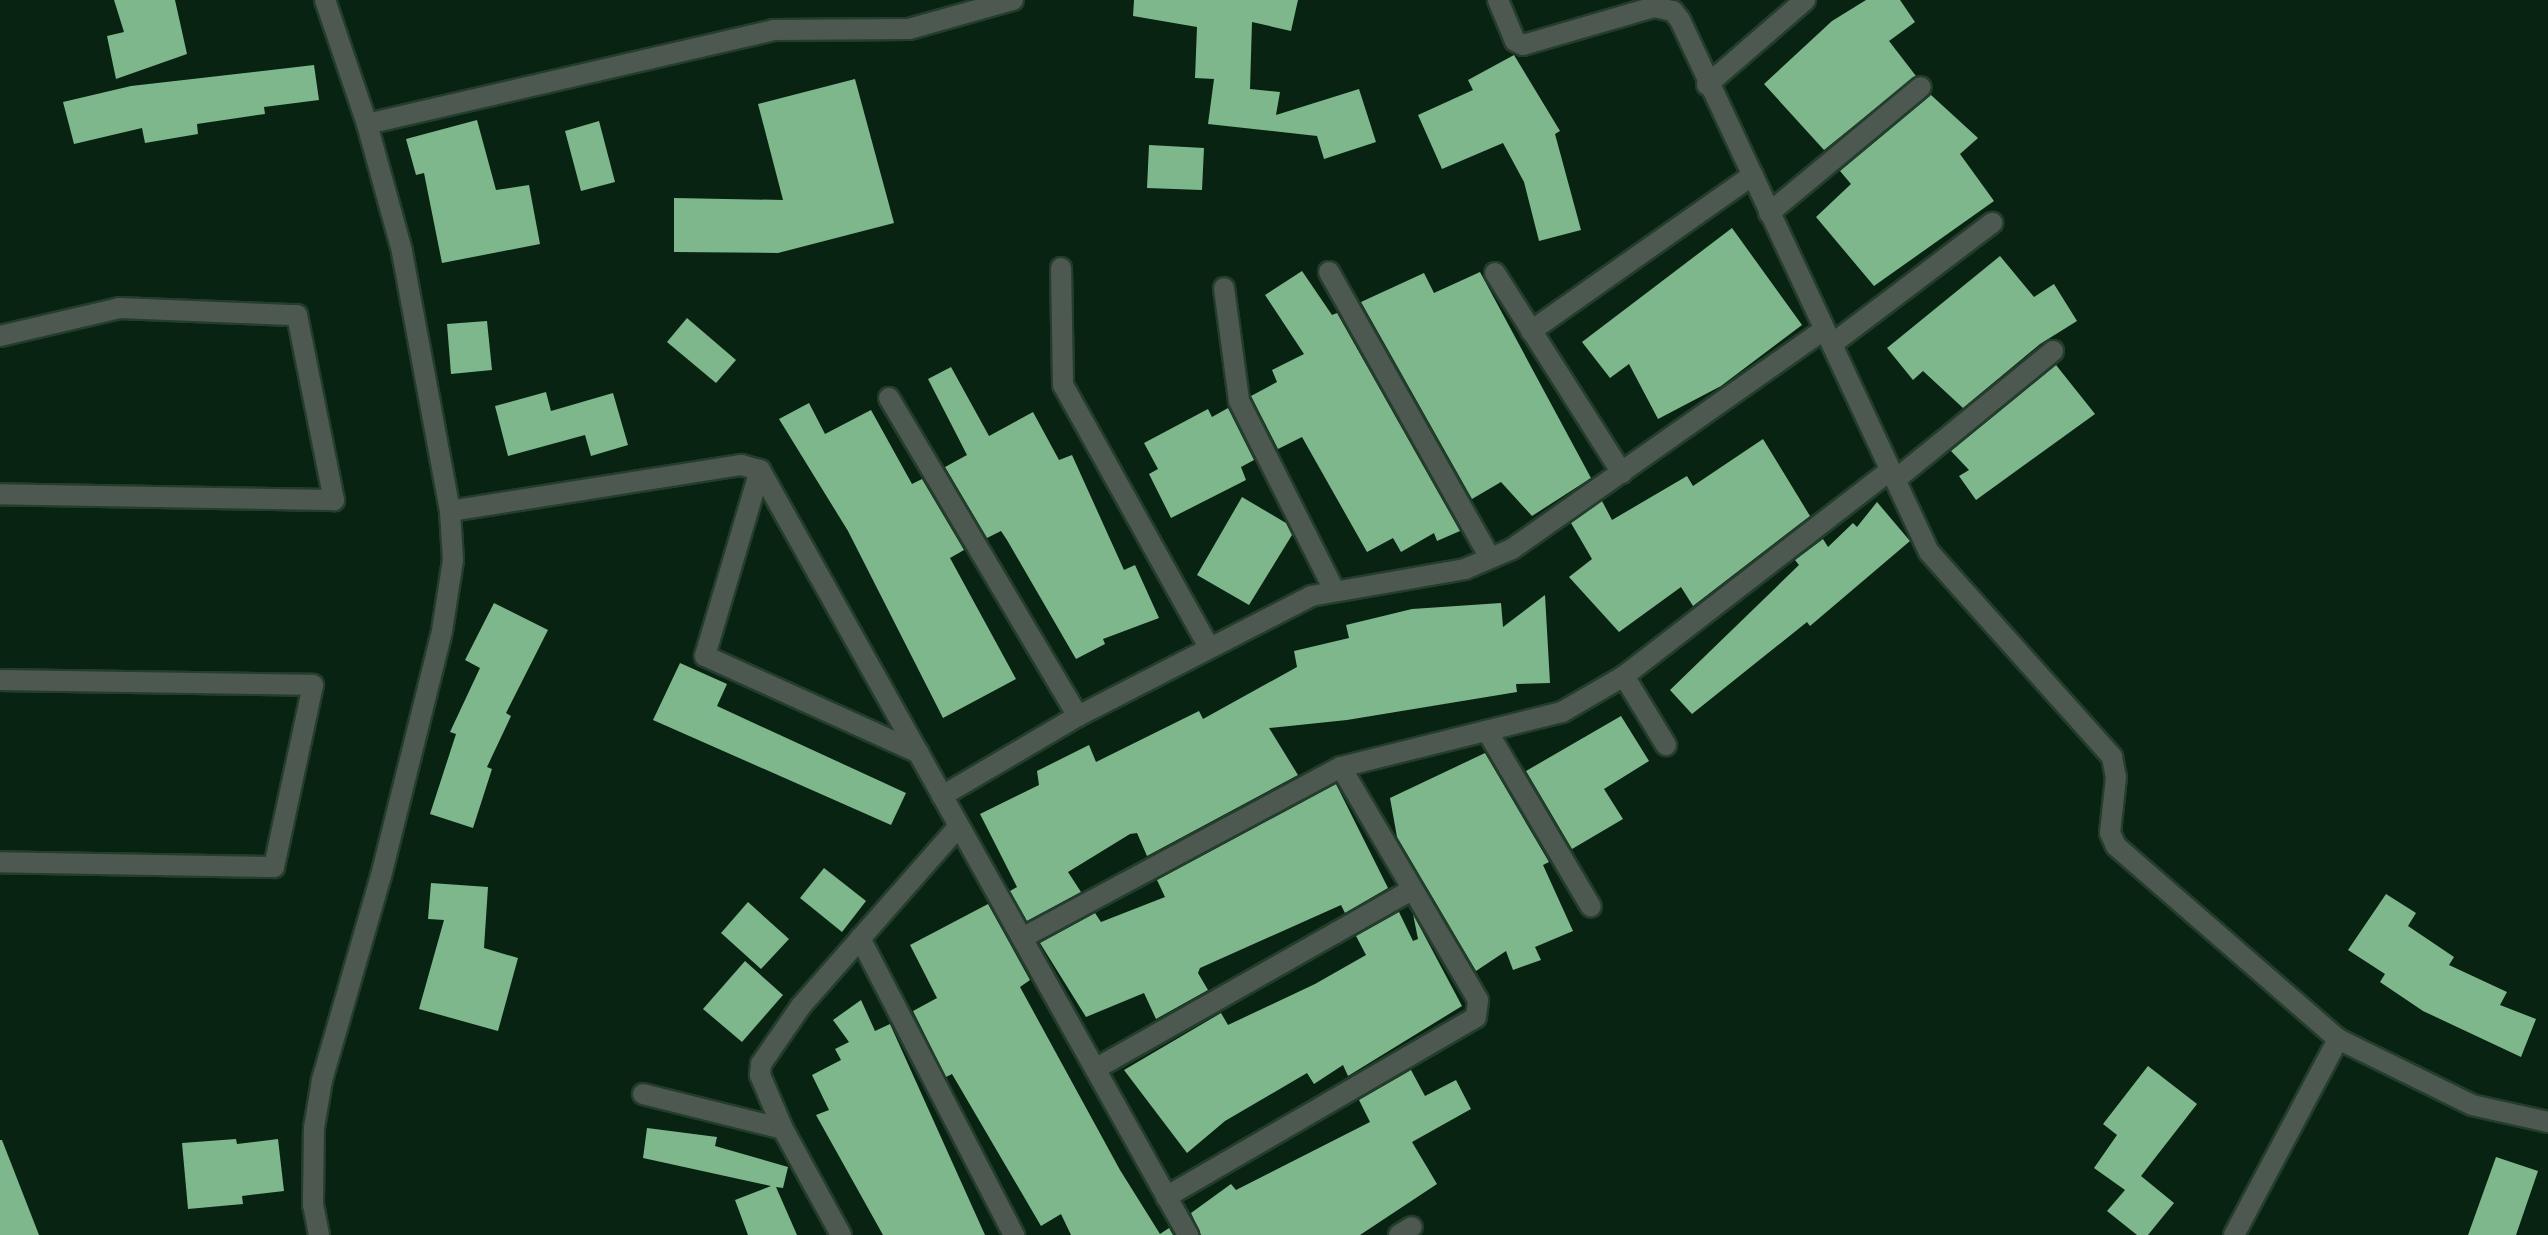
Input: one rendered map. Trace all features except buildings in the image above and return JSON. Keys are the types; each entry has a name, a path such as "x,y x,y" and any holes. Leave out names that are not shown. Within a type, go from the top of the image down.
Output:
{"street":[{"path":"319,1235 313,1205 314,1128 322,1080 381,876 442,631 453,560 450,511 402,251 367,124 325,0"},
{"path":"367,124 773,30 909,29 1013,0"},
{"path":"1498,0 1515,41 1523,45 1654,7 1673,11 1929,552 2112,757 2116,777 2110,833 2116,846 2338,1039 2472,1105 2548,1122"},
{"path":"1707,85 1805,0"},
{"path":"1769,213 1921,87"},
{"path":"1531,331 1753,175"},
{"path":"942,796 1078,716 1209,647 1334,590 1465,569 1512,549 1992,223"},
{"path":"1061,268 1063,385 1209,647"},
{"path":"1329,272 1490,558"},
{"path":"1495,273 1622,473"},
{"path":"1224,288 1239,401 1334,590"},
{"path":"0,336 119,308 297,315 334,500 0,494"},
{"path":"1022,938 1341,767 1562,712 1624,676 2053,351"},
{"path":"889,398 1078,716"},
{"path":"450,511 741,465 760,470 1188,1235"},
{"path":"760,470 705,656 919,753"},
{"path":"1624,676 1666,745"},
{"path":"0,680 313,685 274,867 0,862"},
{"path":"1487,731 1591,907"},
{"path":"1166,1197 1476,1017 1478,1000 1341,767"},
{"path":"841,1235 783,1129 760,1075 765,1052 958,827"},
{"path":"1095,1069 1411,890"},
{"path":"860,938 1014,1235"},
{"path":"2234,1235 2338,1039"},
{"path":"643,1094 783,1129"}]}
